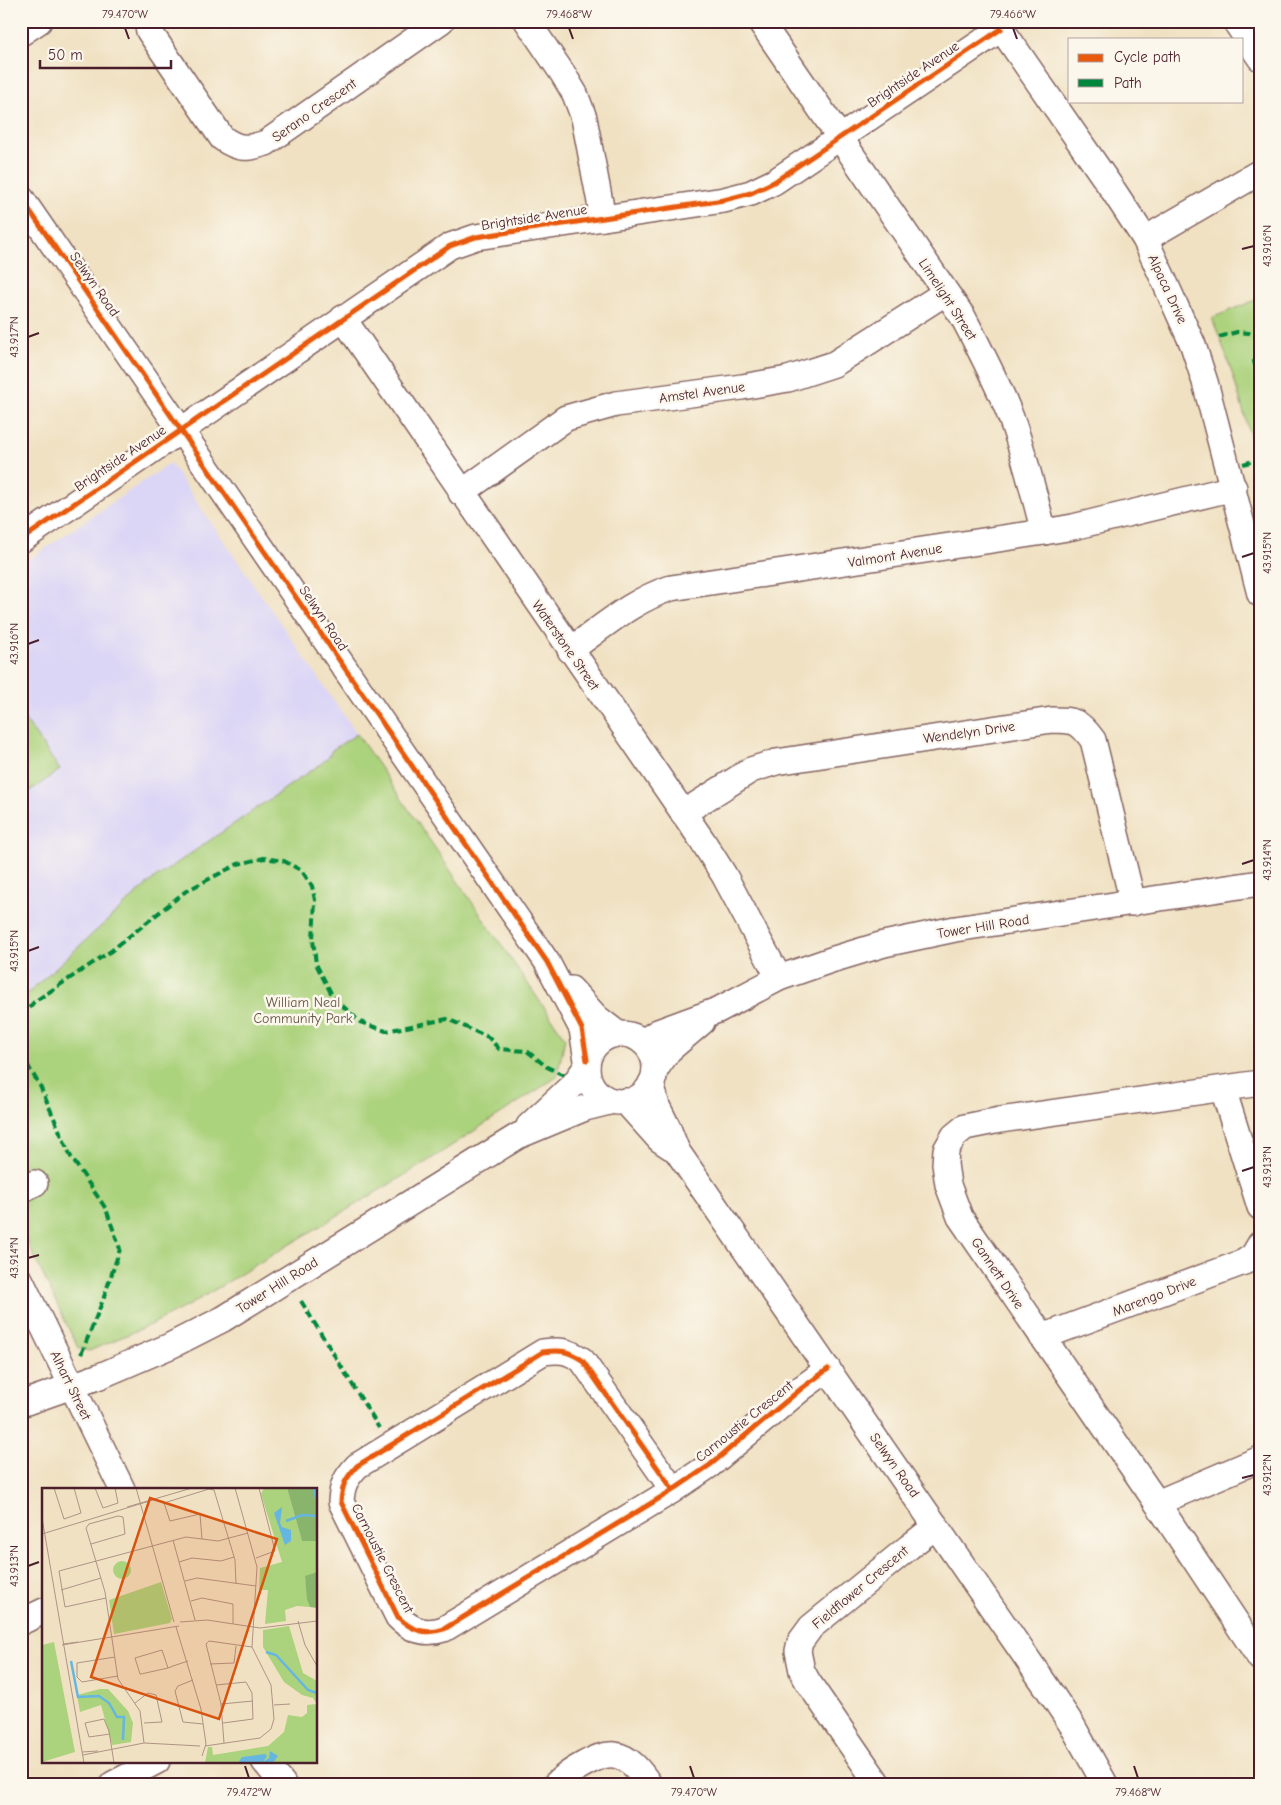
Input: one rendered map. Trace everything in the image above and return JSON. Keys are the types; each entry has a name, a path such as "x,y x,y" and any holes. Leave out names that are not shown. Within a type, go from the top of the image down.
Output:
{"street":[{"path":"21,33 39,21"},
{"name":"Serano Crescent","path":"147,21 149,31 222,138 235,147 250,148 266,143 442,21"},
{"path":"527,21 564,74 575,94 584,118 603,218"},
{"path":"760,21 840,138"},
{"path":"1235,21 1260,58"},
{"name":"Brightside Avenue","path":"21,540 450,246 476,238 724,200 751,193 774,182 840,138 998,25"},
{"name":"Alpaca Drive","path":"998,25 1115,192 1145,239 1193,345 1205,382 1260,594"},
{"name":"Limelight Street","path":"840,138 963,317 1009,412 1024,457 1044,532"},
{"path":"1145,239 1260,172"},
{"name":"Selwyn Road","path":"21,198 547,962 582,1029 587,1063"},
{"name":"Amstel Avenue","path":"461,493 566,418 616,404 788,379 834,364 945,293"},
{"name":"Waterstone Street","path":"343,318 724,875 779,978"},
{"name":"Valmont Avenue","path":"570,650 643,599 671,588 1073,527 1234,488"},
{"name":"Wendelyn Drive","path":"683,813 751,770 776,762 1052,720 1071,720 1084,728 1093,740 1133,903"},
{"name":"Tower Hill Road","path":"643,1042 658,1032 718,1010 779,978 831,960 902,940 955,929 1260,883"},
{"name":"Selwyn Road","path":"547,962 597,1018 618,1034"},
{"name":"Tower Hill Road","path":"653,1077 670,1050 718,1010"},
{"path":"618,1034 627,1034 643,1042 652,1055 653,1077 641,1095 619,1101 604,1098 591,1084 588,1076 587,1063 592,1050 598,1042 608,1036 618,1034"},
{"name":"Tower Hill Road","path":"518,1136 574,1084 587,1063"},
{"name":"Selwyn Road","path":"653,1077 657,1106 677,1151 1072,1725 1105,1784"},
{"name":"Gannett Drive","path":"1260,1083 976,1124 965,1127 954,1136 946,1150 945,1164 948,1185 960,1217 1157,1503 1260,1658"},
{"path":"1223,1089 1260,1207"},
{"name":"Selwyn Road","path":"619,1101 659,1139 677,1151"},
{"name":"Tower Hill Road","path":"21,1404 100,1376 170,1346 222,1319 518,1136 585,1108 619,1101"},
{"name":"Marengo Drive","path":"1042,1337 1244,1262 1253,1256 1260,1244"},
{"name":"Alhart Street","path":"21,1281 122,1488"},
{"name":"Carnoustie Crescent","path":"673,1490 582,1360 572,1353 561,1350 543,1352 357,1466 346,1478 342,1490 342,1502 398,1617 406,1624 422,1632 444,1629 673,1490 710,1465 802,1388 828,1369"},
{"path":"1157,1503 1260,1459"},
{"name":"Fieldflower Crescent","path":"878,1784 808,1682 799,1661 800,1642 811,1627 936,1526"},
{"path":"21,1622 42,1612"},
{"path":"556,1784 562,1778 596,1759 614,1755 628,1760 649,1784"},
{"path":"113,1784 155,1762"},
{"path":"265,1762 283,1784"}],"shaded area":[{"path":"170,463 357,734 332,750 322,763 151,881 21,999 21,565"}],"green space":[{"path":"1260,298 1260,476 1239,396 1212,318"},
{"path":"21,714 60,770 21,797"},
{"name":"William Neal Community Park","path":"357,734 565,1038 557,1077 428,1161 191,1304 150,1325 89,1351 78,1348 21,1229 21,999 151,881 322,763 332,750"}],"marked path":[{"path":"1219,337 1237,332 1249,333 1260,338"},
{"path":"1259,338 1258,355 1254,361 1255,365 1260,367"},
{"path":"1243,464 1260,459"},
{"path":"21,1017 34,1002 111,951 186,891 238,864 264,858 284,861 302,871 312,886 315,900 313,940 316,964 333,997 360,1022 386,1031 447,1019 488,1037 499,1049 527,1051 547,1067 564,1075"},
{"path":"21,1054 40,1086 71,1157 106,1209 120,1249 103,1300 80,1357"},
{"path":"301,1301 379,1428"}],"cycle path":[{"path":"21,540 450,246 476,237 724,200 751,193 774,182 1001,29"},
{"path":"21,198 547,962 582,1029 587,1060"},
{"path":"673,1490 582,1360 572,1354 554,1351 543,1352 357,1466 345,1482 341,1502 398,1617 414,1629 425,1632 437,1631 444,1629 673,1490 710,1465 802,1388 828,1369"}]}
